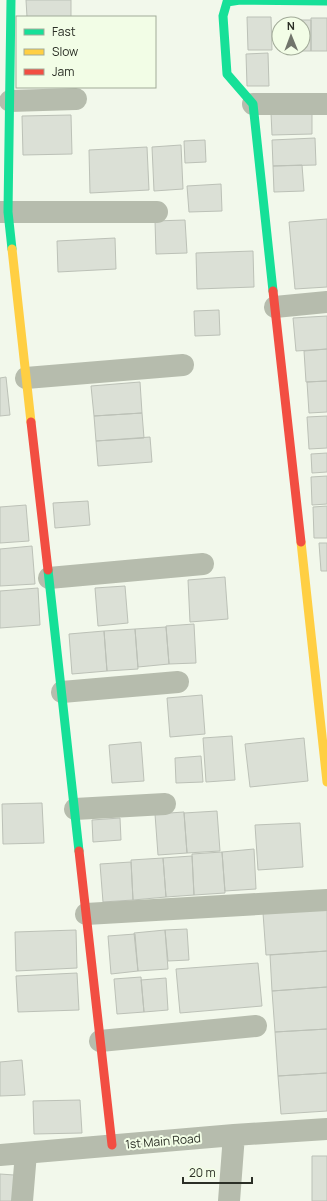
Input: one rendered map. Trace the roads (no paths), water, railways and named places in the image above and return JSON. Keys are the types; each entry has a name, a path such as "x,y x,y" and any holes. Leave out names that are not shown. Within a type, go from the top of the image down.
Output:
{"street":[{"path":"12,0 10,101 4,212 26,378 112,1145"},
{"path":"327,1 240,0 227,2 223,16 227,74 253,104 275,307 323,707 327,782"},
{"path":"10,101 76,99"},
{"path":"253,104 327,104"},
{"path":"4,212 157,212"},
{"path":"275,307 327,302"},
{"path":"26,378 183,365"},
{"path":"49,578 203,564"},
{"path":"62,692 178,682"},
{"path":"75,809 165,804"},
{"path":"86,914 327,900"},
{"path":"100,1041 256,1026"},
{"name":"1st Main Road","path":"0,1155 234,1135 327,1130"},
{"path":"229,1201 234,1135"},
{"path":"22,1201 26,1153"}]}
